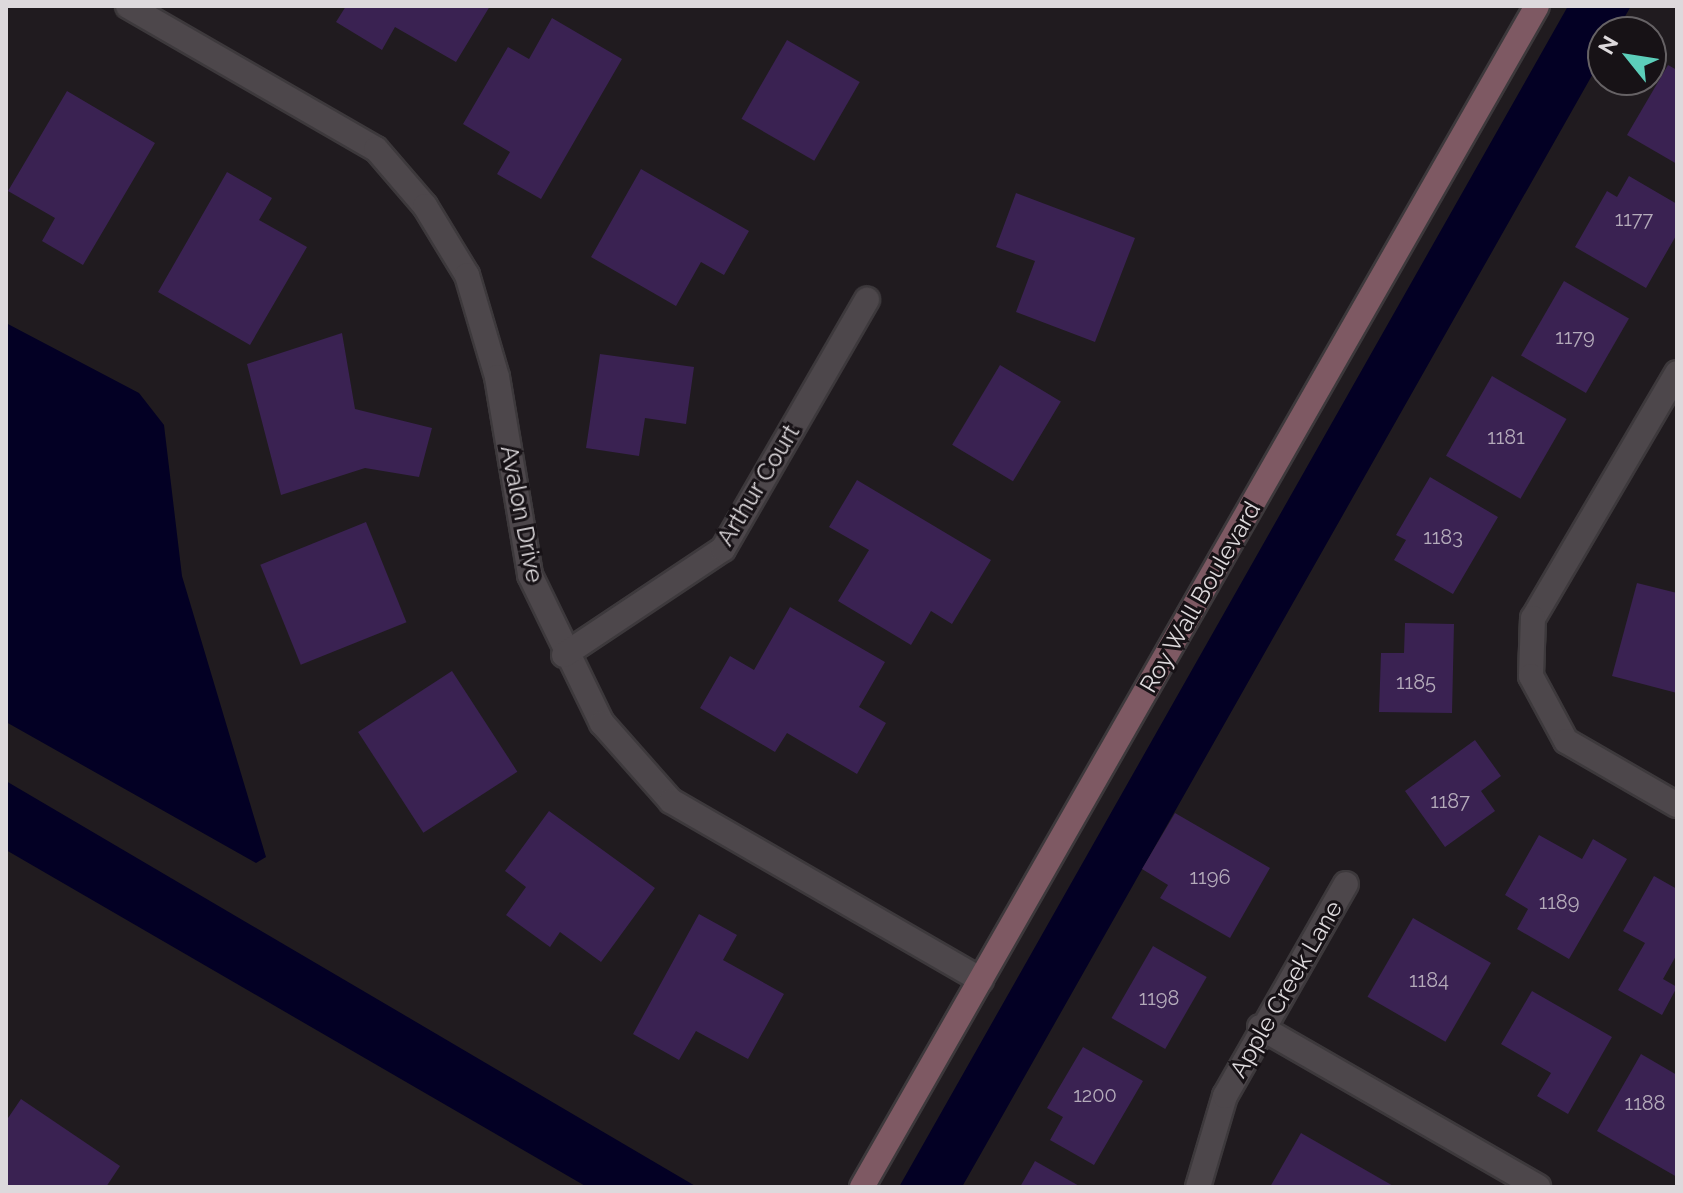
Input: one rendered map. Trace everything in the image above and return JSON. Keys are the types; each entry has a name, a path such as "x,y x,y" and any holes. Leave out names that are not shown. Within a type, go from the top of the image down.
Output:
{"street":[{"name":"Avalon Drive","path":"128,6 376,149 425,206 467,275 497,377 530,575 564,655 602,723 671,801 981,980"},
{"name":"Roy Wall Boulevard","path":"862,1187 1537,6"},
{"name":"Arthur Court","path":"564,655 723,549 867,300"},
{"path":"1677,373 1533,618 1531,676 1566,741 1677,805"},
{"name":"Apple Creek Lane","path":"1198,1187 1225,1096 1260,1027 1346,884"},
{"path":"1260,1027 1538,1187"}],"water":[{"path":"1568,6 1631,6 1625,16 1587,16 1587,84 962,1187 899,1187"},
{"path":"6,323 139,393 164,425 182,576 266,857 256,863 6,722"},
{"path":"6,781 697,1187 587,1187 6,850"}],"building":[{"path":"346,6 490,6 456,62 395,27 382,50 336,22"},
{"path":"552,18 622,59 541,199 497,174 510,152 463,124 508,47 529,59"},
{"path":"787,40 860,82 814,161 742,119"},
{"path":"1667,67 1677,70 1677,164 1627,135 1650,96 1667,96"},
{"path":"67,91 155,143 83,265 42,241 55,218 8,191"},
{"path":"641,169 749,231 724,275 701,262 676,306 591,257"},
{"path":"227,172 272,198 259,220 307,247 250,345 158,292"},
{"path":"1629,176 1677,204 1677,234 1646,288 1575,247 1607,191 1617,197"},
{"path":"1016,193 1135,238 1095,342 1016,312 1035,261 996,247"},
{"path":"1564,281 1629,318 1586,393 1521,355"},
{"path":"342,333 355,409 432,428 419,477 365,468 281,495 247,364"},
{"path":"600,354 694,367 686,424 645,418 639,456 586,448"},
{"path":"1000,365 1061,402 1013,481 952,445"},
{"path":"1492,376 1566,419 1520,499 1446,456"},
{"path":"1430,477 1498,517 1453,594 1394,560 1406,540 1396,535"},
{"path":"857,480 991,560 952,624 931,611 911,645 838,601 869,550 829,527"},
{"path":"366,522 406,622 301,665 260,565"},
{"path":"1637,583 1677,593 1677,693 1612,676"},
{"path":"790,607 885,662 859,707 886,723 857,774 787,733 775,752 700,708 730,656 754,670"},
{"path":"1405,623 1454,624 1452,713 1379,712 1381,653 1404,653"},
{"path":"452,671 517,772 423,833 358,732"},
{"path":"1475,740 1501,776 1481,791 1495,811 1445,847 1405,791"},
{"path":"549,811 655,888 601,962 560,932 550,947 506,915 526,887 505,871"},
{"path":"1175,813 1270,868 1230,938 1160,898 1168,885 1142,869"},
{"path":"1539,835 1582,859 1593,839 1627,859 1569,959 1517,929 1528,909 1505,895"},
{"path":"1654,876 1677,889 1677,954 1663,979 1677,987 1662,1015 1618,990 1645,943 1623,931"},
{"path":"699,914 737,935 723,960 784,994 748,1059 696,1031 679,1060 633,1034"},
{"path":"1413,918 1491,963 1445,1042 1368,997"},
{"path":"1153,946 1207,977 1165,1049 1112,1018"},
{"path":"1532,991 1612,1037 1568,1114 1537,1096 1551,1073 1501,1044"},
{"path":"1083,1047 1143,1081 1094,1165 1050,1140 1063,1117 1047,1108"},
{"path":"1641,1054 1677,1075 1677,1177 1597,1131"},
{"path":"21,1099 120,1166 106,1187 6,1187 6,1121"},
{"path":"1301,1133 1395,1187 1270,1187"},
{"path":"1035,1161 1081,1187 1020,1187"}]}
